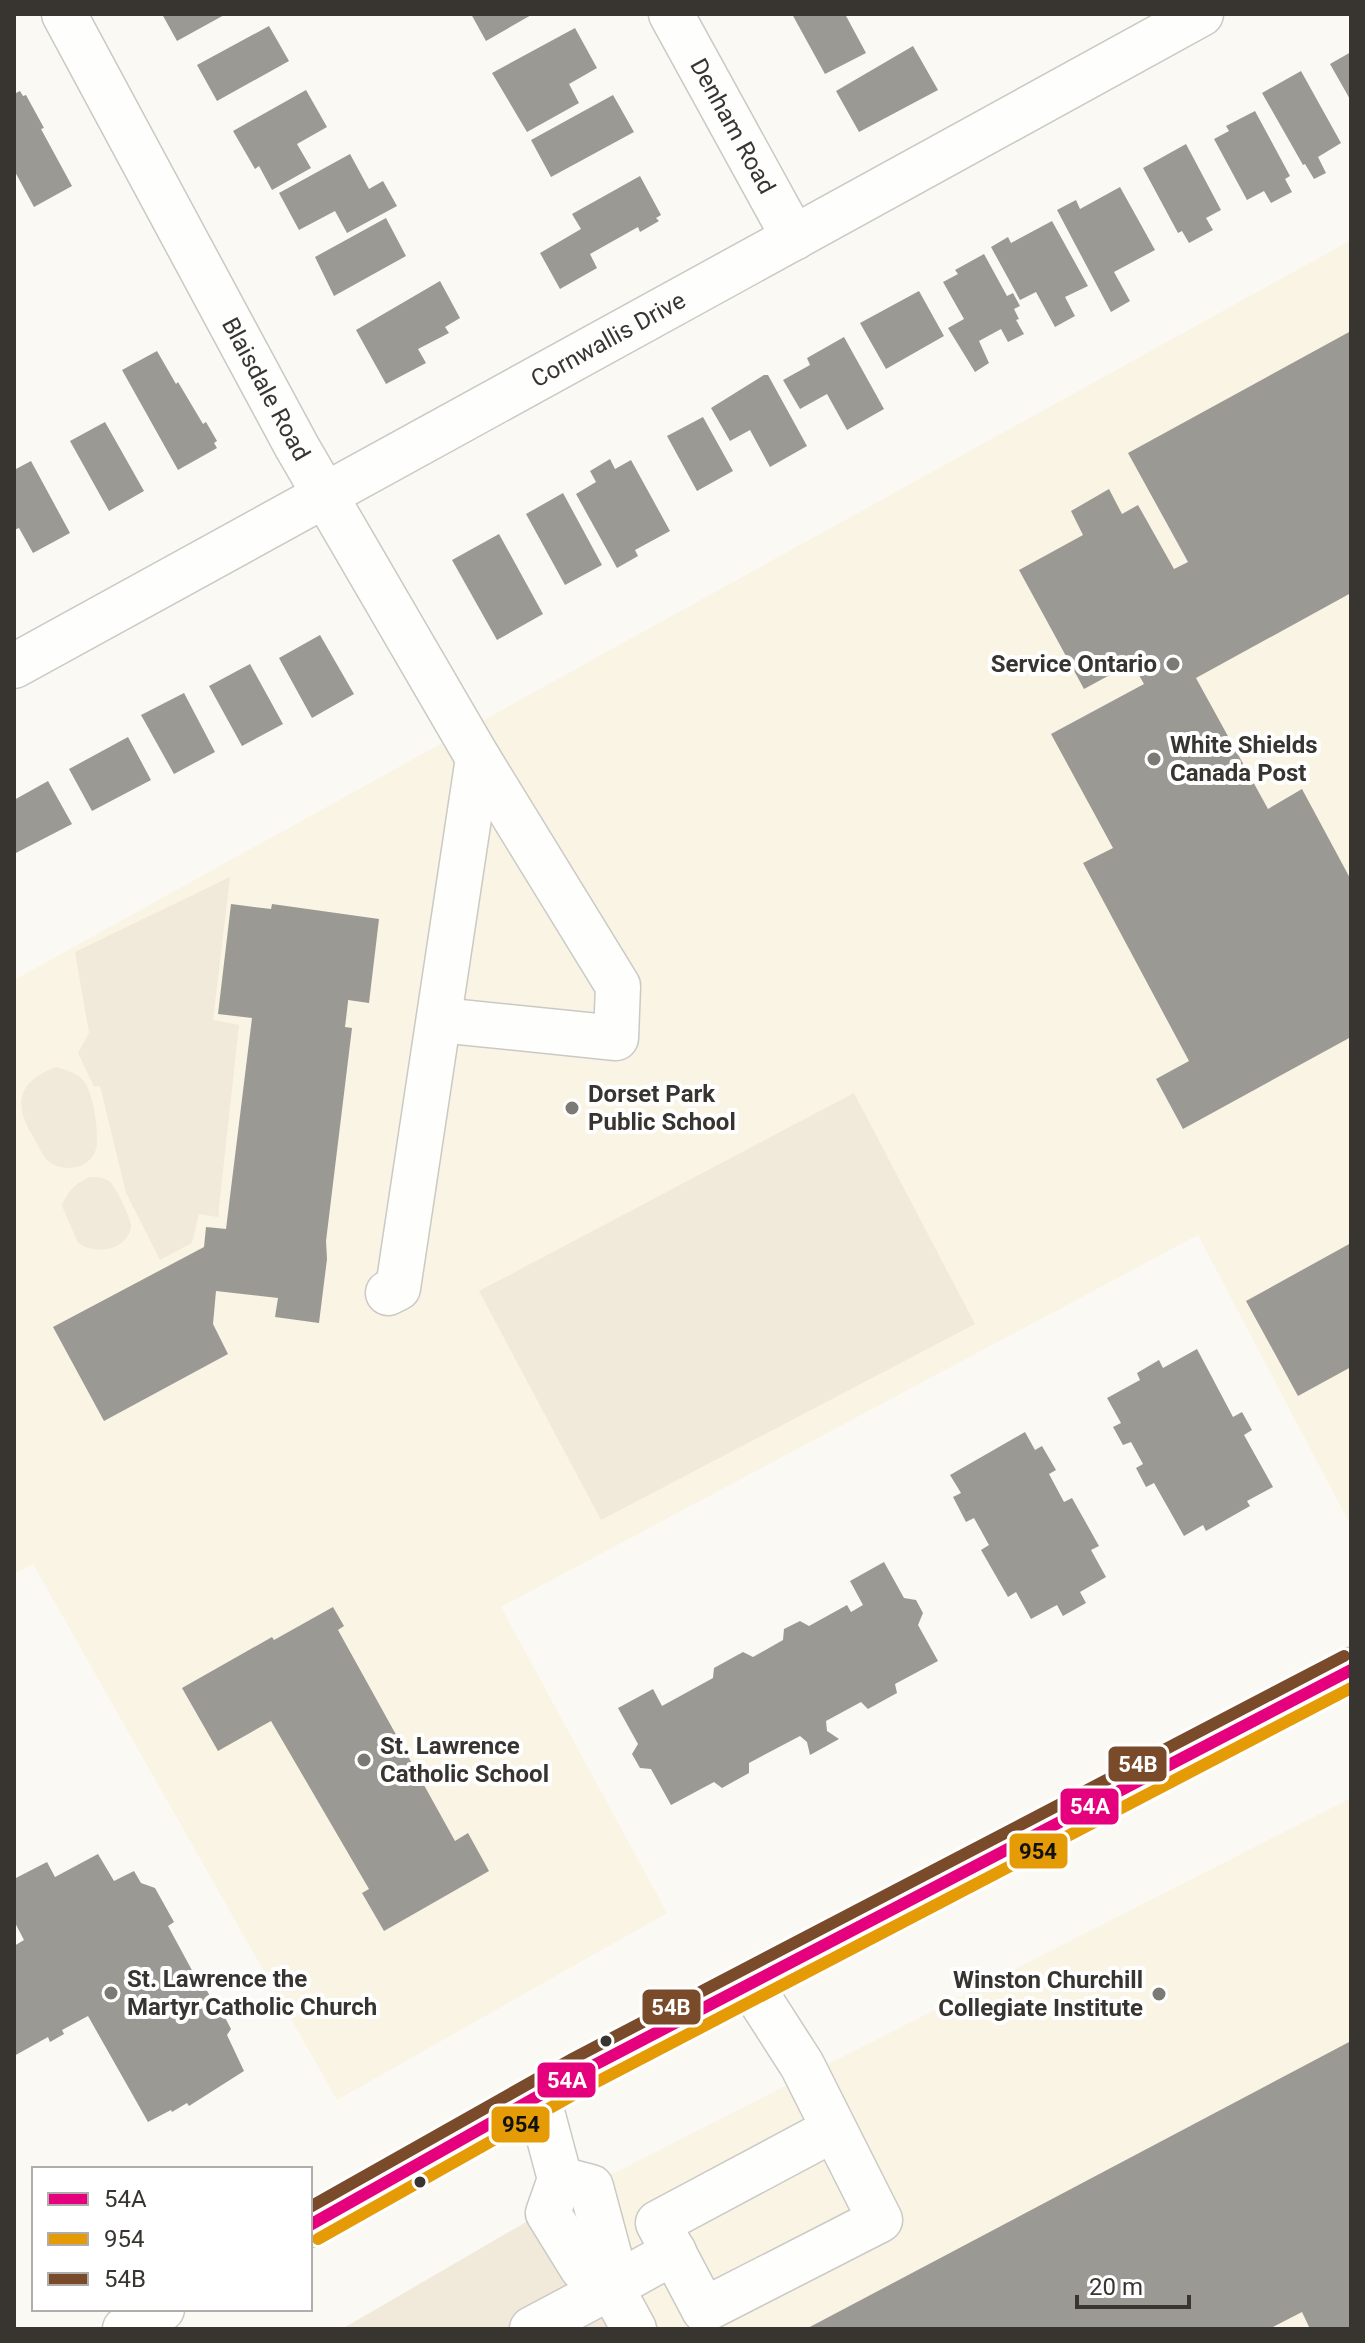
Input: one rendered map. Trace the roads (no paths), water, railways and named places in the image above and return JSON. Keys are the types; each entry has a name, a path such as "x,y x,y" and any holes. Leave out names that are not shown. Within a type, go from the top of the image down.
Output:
{"street":[{"name":"Blaisdale Road","path":"64,14 297,447 478,758 618,986 616,1038 440,1020"},
{"name":"Denham Road","path":"671,14 794,238"},
{"name":"Cornwallis Drive","path":"14,666 1201,14"},
{"path":"388,1293 398,1288 478,758"},
{"path":"312,2224 538,2097 1351,1670"},
{"path":"750,1984 802,2065 880,2220 704,2310 658,2223 834,2129"},
{"path":"538,2097 560,2179 548,2213 582,2268 608,2280 634,2329"},
{"path":"557,2323 608,2280 674,2252"},
{"path":"125,2329 158,2311"}],"place":[{"name":"Service Ontario","path":"1173,664"},
{"name":"White Shields Canada Post","path":"1154,759"},
{"name":"Dorset Park Public School","path":"572,1108"},
{"name":"St. Lawrence Catholic School","path":"364,1760"},
{"name":"St. Lawrence the Martyr Catholic Church","path":"111,1993"},
{"name":"Winston Churchill Collegiate Institute","path":"1159,1994"}]}
